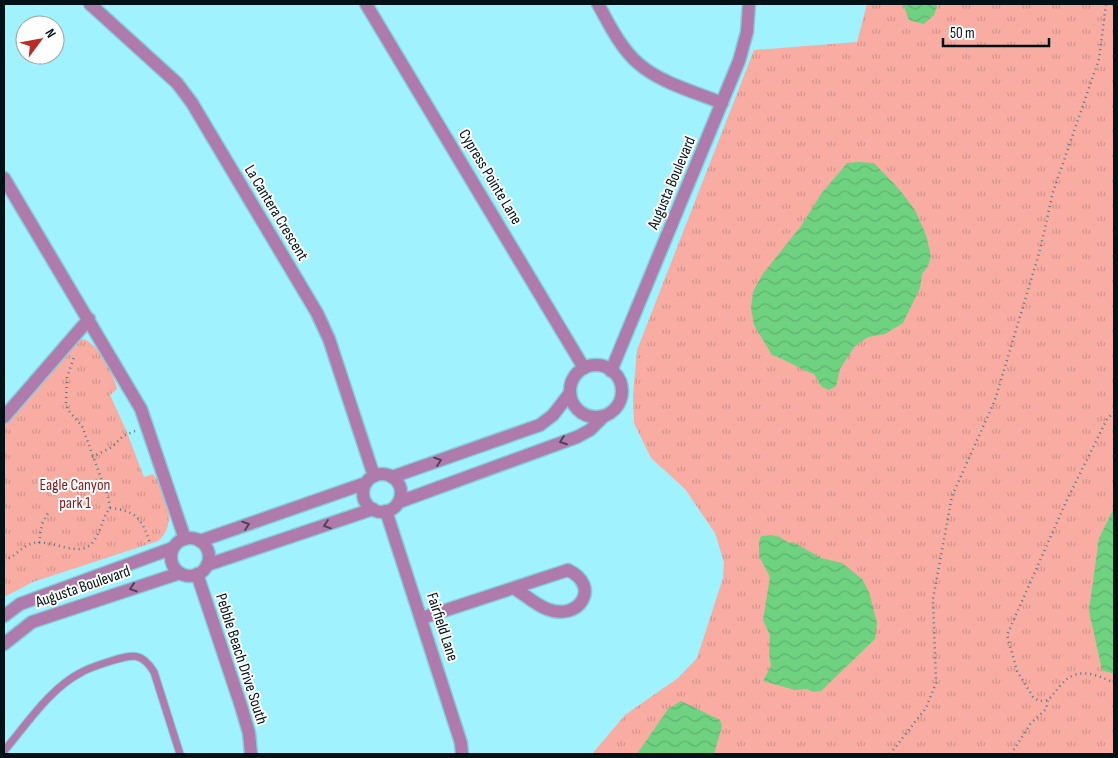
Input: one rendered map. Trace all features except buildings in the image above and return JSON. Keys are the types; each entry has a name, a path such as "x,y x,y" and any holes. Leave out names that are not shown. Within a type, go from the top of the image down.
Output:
{"street":[{"name":"La Cantera Crescent","path":"90,4 177,83 192,103 321,322 329,339 370,480"},
{"name":"Cypress Pointe Lane","path":"366,4 584,368"},
{"path":"598,4 617,36 638,63 649,71 722,103"},
{"name":"Augusta Boulevard","path":"611,371 722,103 744,42 749,4"},
{"path":"4,178 137,401 148,426 185,538"},
{"path":"4,417 89,319"},
{"path":"370,480 363,495 368,506 373,509 386,511 398,502 577,437 590,430 604,416 617,407 622,392 617,376 611,371 598,366 584,368 574,378 570,393 553,415 540,425 392,476"},
{"path":"570,393 572,402 586,415 604,416"},
{"path":"185,538 200,541 386,474 396,480 401,491 398,502"},
{"path":"185,538 173,548 173,564 180,573 189,576 373,509"},
{"name":"Fairfield Lane","path":"386,511 422,618 461,743 462,754"},
{"path":"200,541 209,555 202,570"},
{"name":"Augusta Boulevard","path":"4,616 20,604 173,548"},
{"name":"Pebble Beach Drive South","path":"202,570 249,733 251,754"},
{"path":"422,618 568,570 578,574 583,584 585,596 582,604 572,609 548,610 514,588"},
{"name":"Augusta Boulevard","path":"4,644 32,622 180,573"}],"lane":[{"path":"4,751 53,693 69,680 83,671 126,656 138,656 147,660 154,672 180,754"}],"path":[{"path":"890,754 926,708 936,683 933,599 952,496 996,400 1040,250 1053,192 1099,59 1106,4"},
{"path":"4,560 12,558 26,546 39,543 53,543 82,549 89,546 110,508 108,497 82,426 68,410 66,403 67,377 75,360 69,342"},
{"path":"1048,700 1040,701 1033,697 1017,671 1007,635 1066,502 1107,419 1114,412"},
{"path":"92,457 112,447 123,436 148,426"},
{"path":"110,508 127,511 138,517 145,528 154,555"},
{"path":"39,543 42,524 48,513"},
{"path":"1011,754 1031,723 1046,709 1048,700 1062,683 1081,672 1097,675 1114,682"}],"green space":[{"path":"867,4 1114,4 1114,754 592,754 625,715 678,678 697,658 723,578 724,562 715,533 685,489 651,458 634,423 633,395 637,350 754,50 857,42"},
{"name":"Eagle Canyon park 1","path":"81,339 93,345 104,359 113,376 117,389 110,395 144,477 153,474 166,499 169,518 168,526 158,541 33,582 4,597 4,425 75,341"}],"water":[{"path":"903,4 937,4 937,6 934,15 924,24 909,20"},
{"path":"847,163 874,163 899,189 915,210 926,235 931,256 928,266 922,274 920,288 903,323 885,334 868,337 855,346 840,369 836,386 829,390 822,387 814,374 772,355 754,325 751,308 753,292 762,275 801,226 821,194"},
{"path":"1114,508 1114,674 1102,670 1089,611 1099,538"},
{"path":"771,535 780,537 789,543 793,542 821,558 842,563 862,579 869,592 877,623 875,639 821,691 795,690 763,681 771,666 769,653 770,635 763,620 770,577 759,556 759,542 761,536"},
{"path":"681,701 720,720 722,726 714,754 637,754 668,709"}]}
